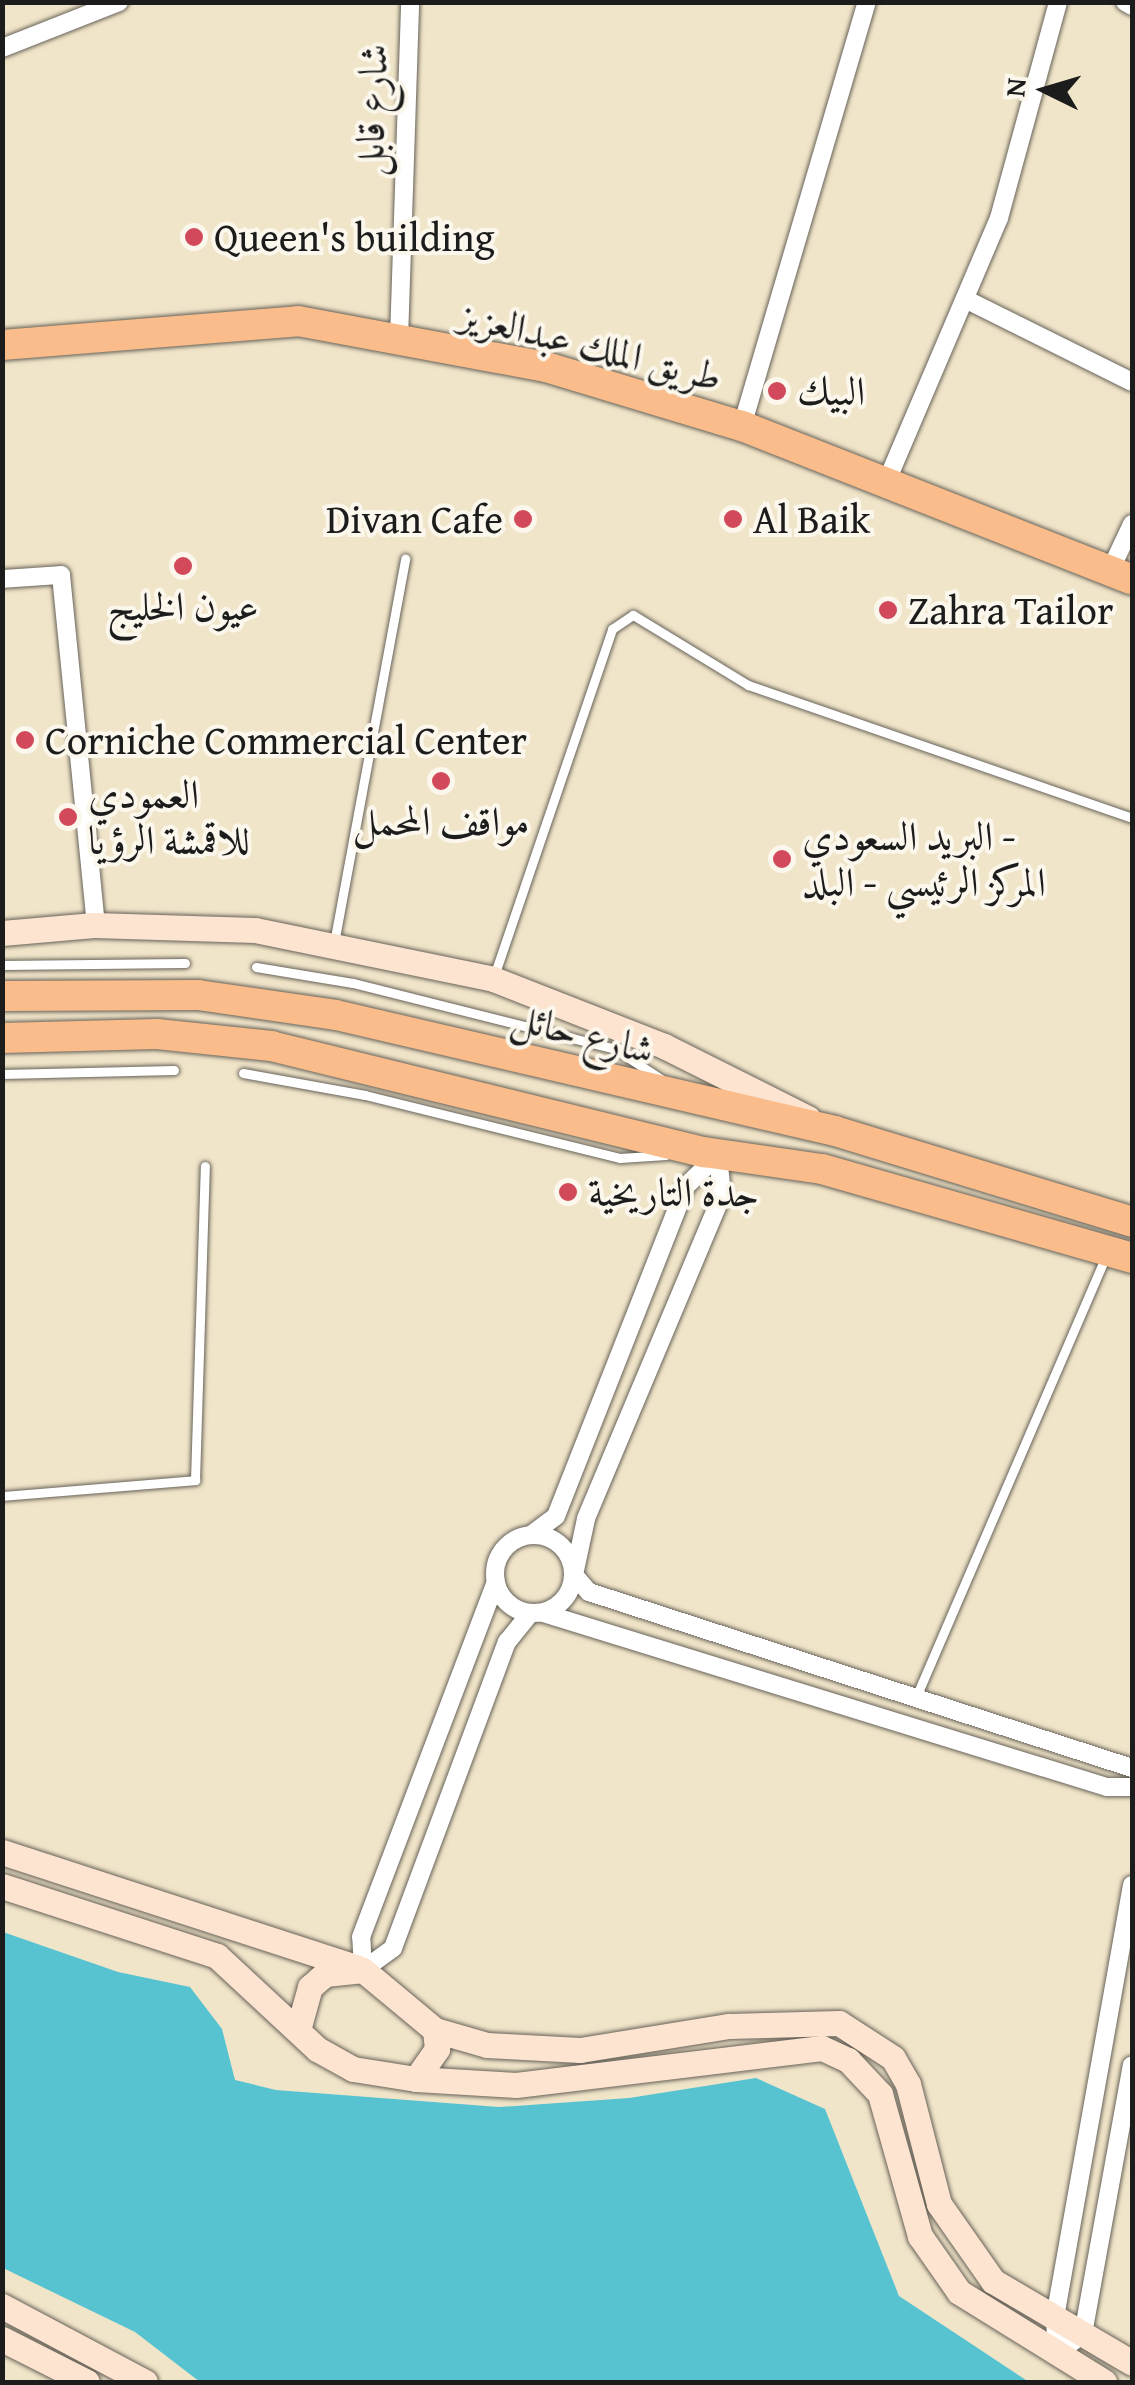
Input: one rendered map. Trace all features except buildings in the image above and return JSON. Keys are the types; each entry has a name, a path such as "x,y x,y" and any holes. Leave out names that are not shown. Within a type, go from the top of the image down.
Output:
{"main road":[{"name":"طريق الملك عبدالعزيز","path":"2,345 298,321 546,367 742,426 1122,576"},
{"name":"شارع حائل","path":"2,996 198,994 336,1014 697,1103 835,1131 1132,1222"},
{"path":"2,1038 157,1034 270,1046 711,1154 822,1169 1120,1255"}],"street":[{"path":"2,48 120,2"},
{"name":"شارع قابل","path":"399,340 410,2"},
{"path":"742,426 867,2"},
{"path":"886,483 968,300 999,218 1058,2"},
{"path":"1126,2 1132,6"},
{"path":"968,300 1132,382"},
{"path":"1122,576 1132,524"},
{"path":"2,579 62,575 96,926"},
{"path":"2,933 96,926 255,930 334,943 493,979 664,1046 835,1131"},
{"path":"363,1970 361,1938 507,1546 556,1516 686,1186 711,1154"},
{"path":"298,2030 310,1987 325,1974 363,1970 393,1948 507,1642 537,1613 564,1600 574,1576 586,1519 722,1194 711,1154"},
{"path":"531,1534 566,1550 574,1576 589,1592 1132,1768"},
{"path":"496,1582 508,1604 1107,1788 1132,1787"},
{"path":"2,1852 363,1970 435,2030 486,2045 580,2050 729,2026 839,2023 893,2058 908,2084 939,2204 993,2281 1132,2362"},
{"path":"1056,2354 1055,2318 1132,1885"},
{"path":"2,1886 216,1956 298,2030 353,2070 416,2079 516,2085 822,2048 848,2060 880,2094 904,2196 941,2268 978,2308 1104,2382"},
{"path":"416,2079 437,2049 435,2030"},
{"path":"1056,2354 1083,2334 1132,2065"},
{"path":"2,2306 145,2382"},
{"path":"2,2340 87,2382"}],"lane":[{"path":"334,943 405,560"},
{"path":"493,979 612,629 633,616 748,685 1132,818"},
{"path":"2,965 185,963"},
{"path":"256,967 353,983 615,1049 697,1103"},
{"path":"2,1074 174,1070"},
{"path":"243,1073 365,1094 620,1158 711,1154"},
{"path":"2,1496 195,1480 205,1166"},
{"path":"916,1697 1120,1255"}],"water":[{"path":"3,1932 118,1972 190,1987 222,2029 235,2080 276,2090 499,2107 629,2098 756,2078 825,2109 899,2296 1029,2382 200,2382 135,2332 3,2268"}],"place":[{"name":"Queen's building","path":"194,237"},
{"name":"البيك","path":"777,391"},
{"name":"Divan Cafe","path":"523,519"},
{"name":"Al Baik","path":"733,519"},
{"name":"عيون الخليج","path":"183,566"},
{"name":"Zahra Tailor","path":"888,610"},
{"name":"Corniche Commercial Center","path":"25,740"},
{"name":"مواقف المحمل","path":"441,781"},
{"name":"العمودي للاقمشة الرؤيا","path":"68,817"},
{"name":"البريد السعودي - المركز الرئيسي - البلد","path":"782,859"},
{"name":"جدة التاريخية","path":"568,1192"}]}
